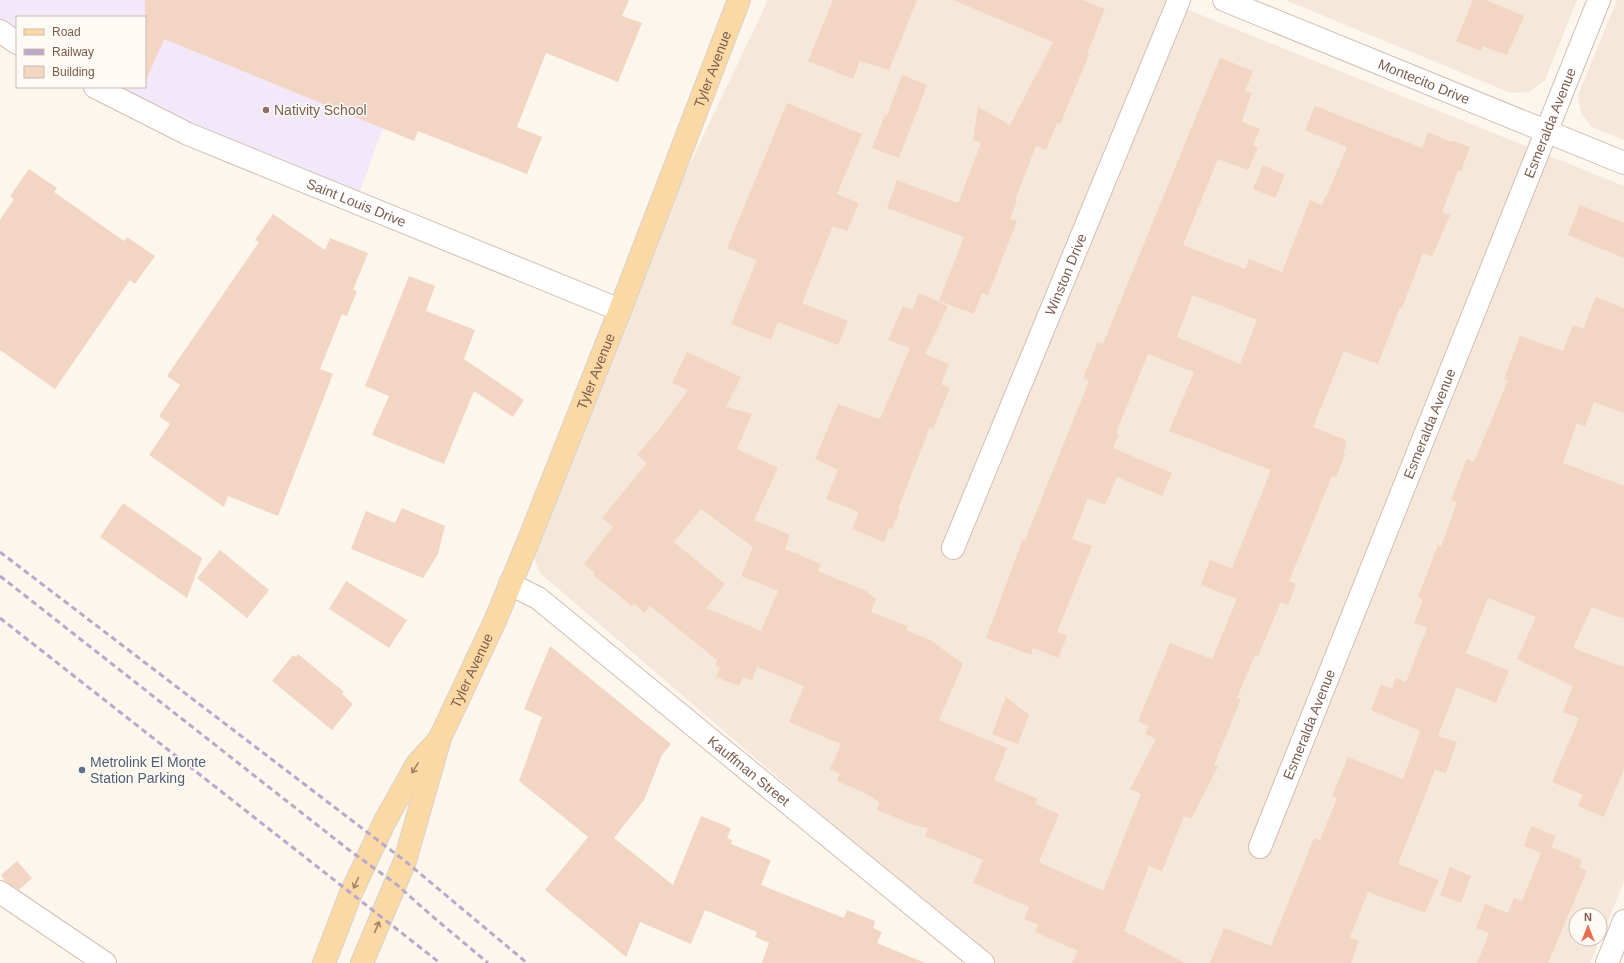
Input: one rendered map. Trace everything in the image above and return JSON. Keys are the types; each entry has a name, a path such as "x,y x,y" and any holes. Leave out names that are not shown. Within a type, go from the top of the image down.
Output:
{"main road":[{"name":"Tyler Avenue","path":"362,963 405,861 440,738 495,621 528,542 620,310 739,0"},
{"name":"Tyler Avenue","path":"324,963 351,893 385,821 417,764 440,738"}],"street":[{"name":"Winston Drive","path":"953,548 1178,0"},
{"name":"Montecito Drive","path":"1224,0 1624,163"},
{"name":"Esmeralda Avenue","path":"1260,847 1599,0"},
{"path":"0,31 16,42"},
{"name":"Saint Louis Drive","path":"97,88 188,134 620,310"},
{"name":"Kauffman Street","path":"510,584 538,598 983,963"},
{"path":"0,892 105,963"},
{"path":"1607,963 1624,921"}],"shaded area":[{"name":"Nativity School","path":"0,0 430,0 356,202 97,88 146,88 146,16 16,16 16,42 0,31"},
{"path":"768,0 1164,0 1624,186 1624,882 1608,920 1608,907 1568,907 1568,947 1597,947 1590,963 994,963 540,573 528,542 620,310"},
{"path":"1285,0 1577,0 1545,80 1529,92 1511,93"},
{"path":"1617,0 1624,0 1624,140 1592,127 1581,113 1578,95"}],"building":[{"path":"145,0 629,0 622,16 642,23 618,82 546,53 517,127 542,137 527,174 418,131 414,141 164,39 146,81"},
{"path":"833,0 917,0 889,70 860,61 853,79 808,61"},
{"path":"953,0 1083,0 1105,9 1087,54 1089,55 1060,124 1057,123 1046,150 1036,146 1015,200 1017,201 1010,219 1017,221 988,295 982,293 974,314 939,301 964,237 887,208 897,180 958,203 981,143 973,140 978,107 1010,125 1053,42"},
{"path":"1473,0 1486,0 1524,16 1507,55 1483,46 1480,51 1456,41"},
{"path":"1220,58 1253,71 1245,91 1252,93 1242,122 1260,129 1253,145 1258,148 1248,170 1218,159 1183,245 1245,269 1249,259 1282,272 1310,200 1322,205 1326,197 1347,147 1305,130 1315,106 1422,148 1428,132 1449,141 1470,147 1461,171 1458,170 1442,212 1450,215 1432,257 1423,253 1402,308 1400,307 1378,364 1344,351 1313,427 1346,440 1345,444 1347,444 1343,454 1345,455 1336,477 1332,476 1289,581 1296,584 1288,605 1281,602 1258,656 1255,655 1237,698 1241,699 1214,765 1218,767 1191,819 1184,816 1162,871 1149,866 1124,931 1185,963 1072,963 1078,951 1035,932 1038,925 1024,919 1029,907 973,883 983,860 925,836 928,828 914,825 877,810 879,802 861,791 837,781 840,774 830,769 841,744 789,722 804,686 757,667 752,681 743,677 739,686 716,677 720,667 715,665 717,660 650,606 645,613 634,604 632,606 593,575 595,573 584,564 613,527 602,518 647,463 637,455 661,427 688,390 672,383 687,352 741,377 726,407 752,414 737,449 778,468 754,520 790,535 785,549 821,564 818,571 866,591 876,599 871,612 907,626 906,630 932,641 963,664 939,720 1007,748 994,780 1038,799 1035,804 1059,814 1039,862 1103,891 1141,794 1130,789 1156,739 1145,734 1149,726 1138,721 1170,643 1212,659 1237,599 1201,585 1210,560 1232,568 1271,470 1169,431 1194,372 1148,354 1116,433 1119,434 1113,448 1172,473 1162,496 1117,477 1105,505 1088,498 1072,539 1092,546 1057,632 1067,636 1058,658 1033,648 1031,655 986,638 1023,539 1025,540 1089,381 1083,378 1098,342 1103,344","holes":["1193,295 1257,320 1240,364 1177,337","701,509 753,547 741,576 778,591 761,631 706,608 725,584 674,542"]},
{"path":"902,75 927,85 899,158 872,148 885,115 887,116"},
{"path":"787,103 862,134 837,194 859,203 847,231 833,226 802,303 848,321 838,345 778,322 771,340 731,324 757,260 727,248"},
{"path":"1263,165 1285,175 1275,198 1253,189"},
{"path":"29,169 57,188 54,192 124,241 127,237 155,256 135,284 130,280 55,389 0,350 0,220 14,199 10,196"},
{"path":"1580,205 1624,223 1624,258 1568,235"},
{"path":"273,214 325,250 330,238 368,253 353,290 357,291 347,316 342,314 320,369 333,374 278,516 228,496 224,507 149,455 170,424 159,416 180,385 167,376 259,242 255,240"},
{"path":"409,276 435,286 426,311 475,330 464,359 524,400 513,417 474,391 444,464 372,435 389,396 365,386"},
{"path":"919,293 948,306 925,354 949,364 941,384 950,388 933,429 930,427 898,509 900,510 892,529 889,528 884,542 852,529 859,512 826,499 838,470 815,459 838,404 880,419 910,348 888,340 903,306 912,310"},
{"path":"1596,297 1624,308 1624,413 1594,402 1585,426 1577,423 1563,463 1624,486 1624,619 1592,607 1573,648 1624,667 1624,769 1604,817 1578,806 1583,795 1552,782 1579,718 1563,712 1573,686 1517,659 1536,617 1488,598 1466,653 1509,671 1496,703 1457,687 1438,736 1457,742 1446,773 1435,770 1398,864 1439,880 1425,913 1368,892 1350,937 1359,941 1351,963 1210,963 1224,928 1271,946 1314,838 1320,840 1337,798 1332,796 1348,757 1403,779 1420,731 1371,710 1381,684 1392,689 1396,678 1406,682 1427,628 1414,623 1423,600 1418,597 1438,545 1441,546 1457,502 1451,500 1467,459 1474,462 1508,380 1504,379 1520,336 1563,351 1573,325 1583,329"},
{"path":"123,503 202,558 187,598 100,537"},
{"path":"402,508 445,526 438,554 423,578 351,549 366,511 395,523"},
{"path":"220,550 269,590 247,618 197,578"},
{"path":"346,581 407,620 389,648 329,609"},
{"path":"550,646 671,744 662,755 644,800 614,838 673,885 701,816 731,828 727,838 732,840 731,844 771,860 761,885 844,918 847,910 875,921 873,928 882,932 877,943 925,963 762,963 769,943 755,937 757,932 705,910 691,944 640,922 626,957 545,890 588,837 519,781 542,717 524,709"},
{"path":"298,654 344,692 342,694 353,704 332,730 272,681 293,655 296,657"},
{"path":"1006,697 1029,715 1018,744 992,734"},
{"path":"1531,826 1556,836 1551,847 1582,860 1579,867 1587,871 1572,907 1568,907 1568,916 1548,963 1477,963 1489,933 1476,928 1485,904 1508,913 1514,898 1522,901 1541,853 1524,846"},
{"path":"17,861 32,878 19,890 5,881 1,875"},
{"path":"1450,867 1471,876 1461,903 1440,895"}],"railway":[{"path":"0,552 405,861 527,963"},
{"path":"0,576 349,850 396,884 488,963"},
{"path":"0,618 440,963"}],"place":[{"name":"Nativity School","path":"266,110"},
{"name":"Metrolink El Monte Station Parking","path":"82,770"}]}
